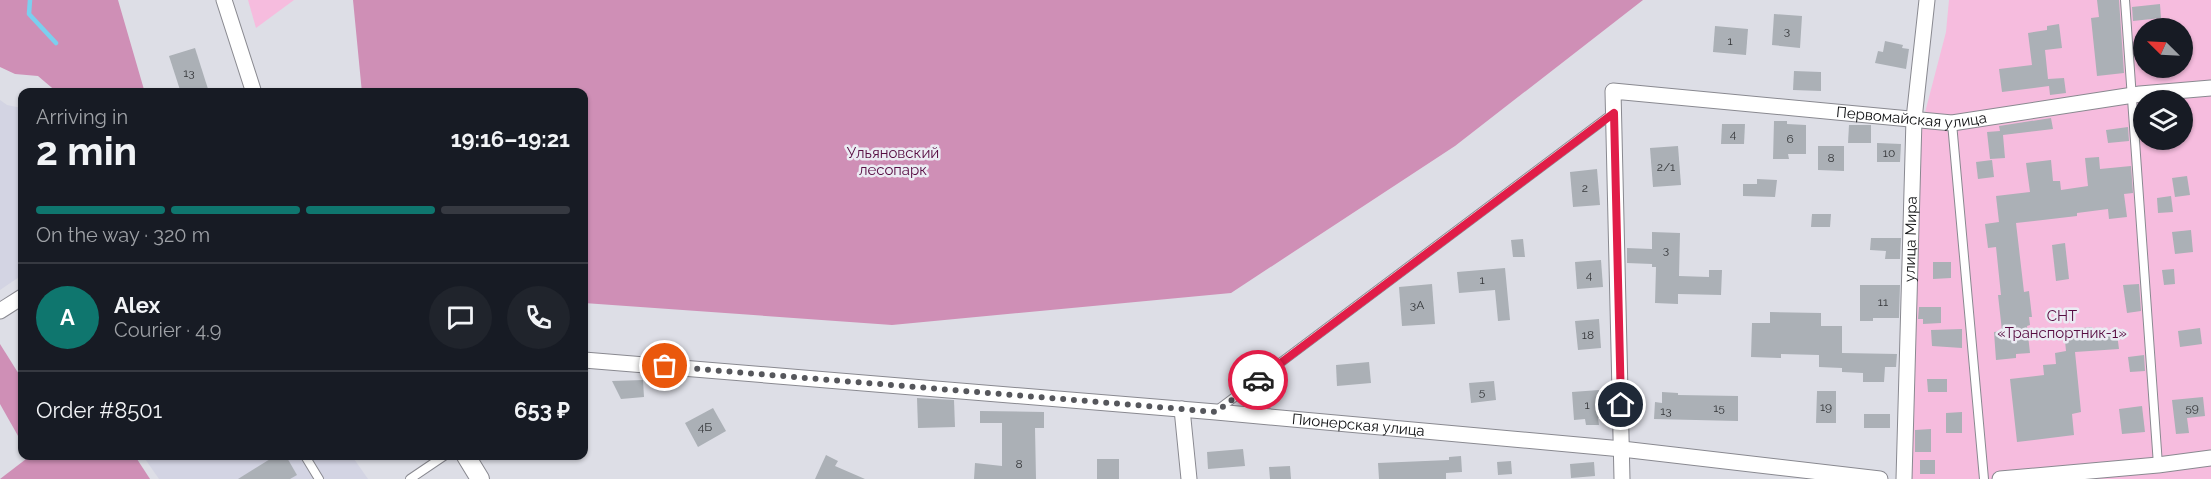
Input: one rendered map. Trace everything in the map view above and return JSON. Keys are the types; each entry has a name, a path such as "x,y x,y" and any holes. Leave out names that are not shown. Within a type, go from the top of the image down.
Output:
{"street":[{"path":"224,0 252,88"},
{"name":"улица Мира","path":"1904,479 1914,119 1927,0"},
{"name":"Первомайская улица","path":"1614,113 1613,91 1952,123 2132,96 2211,87"},
{"path":"1614,113 1622,479"},
{"path":"0,311 18,300"},
{"name":"Пионерская улица","path":"588,360 1182,409 1622,449 1880,479"},
{"path":"1182,409 1189,479"},
{"path":"2000,479 2158,472 2211,458"},
{"path":"468,460 480,479"}],"lane":[{"path":"2125,0 2158,472"},
{"path":"1216,412 1614,113"},
{"path":"1952,123 1984,479"},
{"path":"308,460 320,479"},
{"path":"410,479 438,460"}],"shaded area":[{"path":"0,100 7,105 18,107 18,278 0,290"},
{"path":"146,460 355,460 368,479 159,479"}],"green space":[{"path":"0,0 118,0 144,88 52,88 38,76 15,74 0,67"},
{"path":"248,0 294,0 256,28"},
{"name":"Ульяновский лесопарк","path":"353,0 1643,0 1455,146 1231,293 892,325 588,303 588,88 362,88"},
{"name":"СНТ «Транспортник-1»","path":"1949,0 2211,0 2211,479 1908,479 1909,399 1922,124 1946,32"},
{"path":"0,344 18,373 18,436 0,404"},
{"path":"25,460 138,460 150,479 0,479"}],"building":[{"path":"2097,0 2119,0 2124,73 2097,76 2091,18 2099,17"},
{"path":"2160,4 2161,18 2133,18 2133,21 2132,7"},
{"path":"1774,14 1802,16 1800,48 1772,45"},
{"path":"2059,24 2062,48 2045,50 2048,79 2064,78 2066,93 2050,95 2049,86 2002,92 1999,69 2032,65 2028,33 2047,30 2047,26"},
{"path":"1715,26 1748,29 1746,55 1713,52"},
{"path":"1885,41 1903,45 1902,48 1909,49 1906,69 1875,63 1878,51 1883,52"},
{"path":"195,48 208,88 179,88 169,56"},
{"path":"1794,71 1821,72 1821,91 1793,90"},
{"path":"2051,118 2053,129 2003,135 2005,158 1990,159 1987,132 2000,131 1999,126"},
{"path":"1774,121 1806,125 1806,154 1788,154 1789,159 1773,159"},
{"path":"1722,124 1745,124 1744,144 1721,144"},
{"path":"1849,125 1871,125 1871,143 1848,143"},
{"path":"2128,127 2129,141 2108,143 2106,130"},
{"path":"1877,143 1901,144 1900,162 1877,162"},
{"path":"1678,146 1681,185 1653,187 1650,148"},
{"path":"1818,146 1844,146 1844,171 1818,170"},
{"path":"2099,157 2100,169 2131,166 2133,193 2124,194 2127,217 2109,219 2108,209 2077,213 2077,216 2016,223 2024,292 2029,291 2032,317 2029,317 2030,325 2027,326 2030,353 2016,354 2016,358 1996,360 1994,332 2002,331 1998,295 2001,295 1996,247 1988,248 1985,224 1999,222 1996,196 2030,192 2026,163 2051,160 2053,181 2060,181 2061,190 2088,186 2085,158"},
{"path":"1992,160 1994,177 1978,179 1976,162"},
{"path":"1597,169 1600,205 1573,207 1570,172"},
{"path":"2187,176 2190,195 2175,197 2172,178"},
{"path":"1757,179 1777,180 1775,197 1743,196 1743,184 1757,184"},
{"path":"2171,196 2173,212 2158,213 2157,198"},
{"path":"1812,214 1831,214 1830,227 1811,227"},
{"path":"2191,230 2193,252 2175,254 2172,232"},
{"path":"1652,232 1680,233 1679,276 1709,277 1709,270 1722,270 1721,295 1678,294 1678,304 1655,303 1656,267 1652,267 1652,264 1627,263 1627,248 1652,249"},
{"path":"1871,238 1901,238 1900,259 1885,259 1886,251 1870,250"},
{"path":"1523,239 1525,257 1513,257 1511,240"},
{"path":"2065,243 2069,279 2056,281 2052,245"},
{"path":"1601,260 1603,287 1577,289 1575,262"},
{"path":"1933,262 1951,262 1951,278 1933,279"},
{"path":"1505,268 1510,320 1498,321 1495,290 1459,293 1457,272"},
{"path":"2174,269 2175,284 2164,285 2162,270"},
{"path":"1432,284 1435,324 1402,326 1399,287"},
{"path":"2139,284 2141,311 2127,313 2123,285"},
{"path":"1860,285 1900,285 1899,318 1873,318 1873,321 1860,321"},
{"path":"1919,307 1941,307 1941,323 1923,324 1923,319 1918,319"},
{"path":"1770,312 1821,313 1821,326 1842,326 1842,353 1897,354 1896,367 1885,367 1884,382 1863,382 1863,373 1842,372 1842,368 1819,367 1819,355 1781,354 1781,358 1751,357 1752,323 1770,323"},
{"path":"1599,319 1601,348 1578,350 1575,321"},
{"path":"2092,327 2094,337 2117,334 2119,349 2075,352 2081,412 2072,414 2074,435 2017,442 2010,379 2044,375 2043,365 2056,364 2055,353 2066,351 2064,330"},
{"path":"2200,328 2202,344 2180,347 2178,331"},
{"path":"1962,329 1962,348 1932,346 1931,330"},
{"path":"2144,355 2145,371 2130,372 2128,357"},
{"path":"1369,362 1371,383 1337,386 1336,365"},
{"path":"1927,379 1947,379 1947,392 1928,392"},
{"path":"643,380 644,397 621,399 612,381"},
{"path":"1494,381 1496,400 1471,403 1469,383"},
{"path":"1599,390 1601,418 1598,418 1599,425 1586,425 1585,419 1574,420 1572,392"},
{"path":"1817,391 1836,391 1836,423 1816,423"},
{"path":"1662,392 1678,393 1678,395 1738,396 1738,421 1654,419 1655,402 1662,403"},
{"path":"2203,397 2205,416 2187,418 2189,433 2176,434 2172,400"},
{"path":"917,398 954,400 955,427 918,428"},
{"path":"2142,406 2145,432 2122,434 2119,409"},
{"path":"713,408 726,431 698,447 685,423"},
{"path":"980,411 1044,412 1044,428 1035,428 1036,479 974,479 975,463 1002,466 1002,423 980,423"},
{"path":"1962,412 1962,433 1946,433 1946,413"},
{"path":"1864,414 1890,414 1890,428 1864,428"},
{"path":"1931,429 1931,452 1915,452 1915,430"},
{"path":"1243,449 1245,466 1208,469 1207,452"},
{"path":"826,455 838,461 835,466 865,479 815,479"},
{"path":"1461,456 1462,472 1446,473 1446,479 1379,479 1378,463 1449,460 1449,457"},
{"path":"1097,459 1119,459 1119,479 1097,479"},
{"path":"269,460 288,460 297,475 290,479 238,479"},
{"path":"1920,460 1935,460 1935,474 1920,474"},
{"path":"1511,461 1512,474 1498,475 1497,462"},
{"path":"1594,462 1595,476 1571,478 1570,464"},
{"path":"1290,466 1291,479 1270,479 1269,467"}],"waterway":[{"path":"30,0 29,14 56,43"}],"way so far":[{"path":"665,366 1216,412 1258,380"}],"route":[{"path":"1258,380 1614,113 1621,405"}]}
